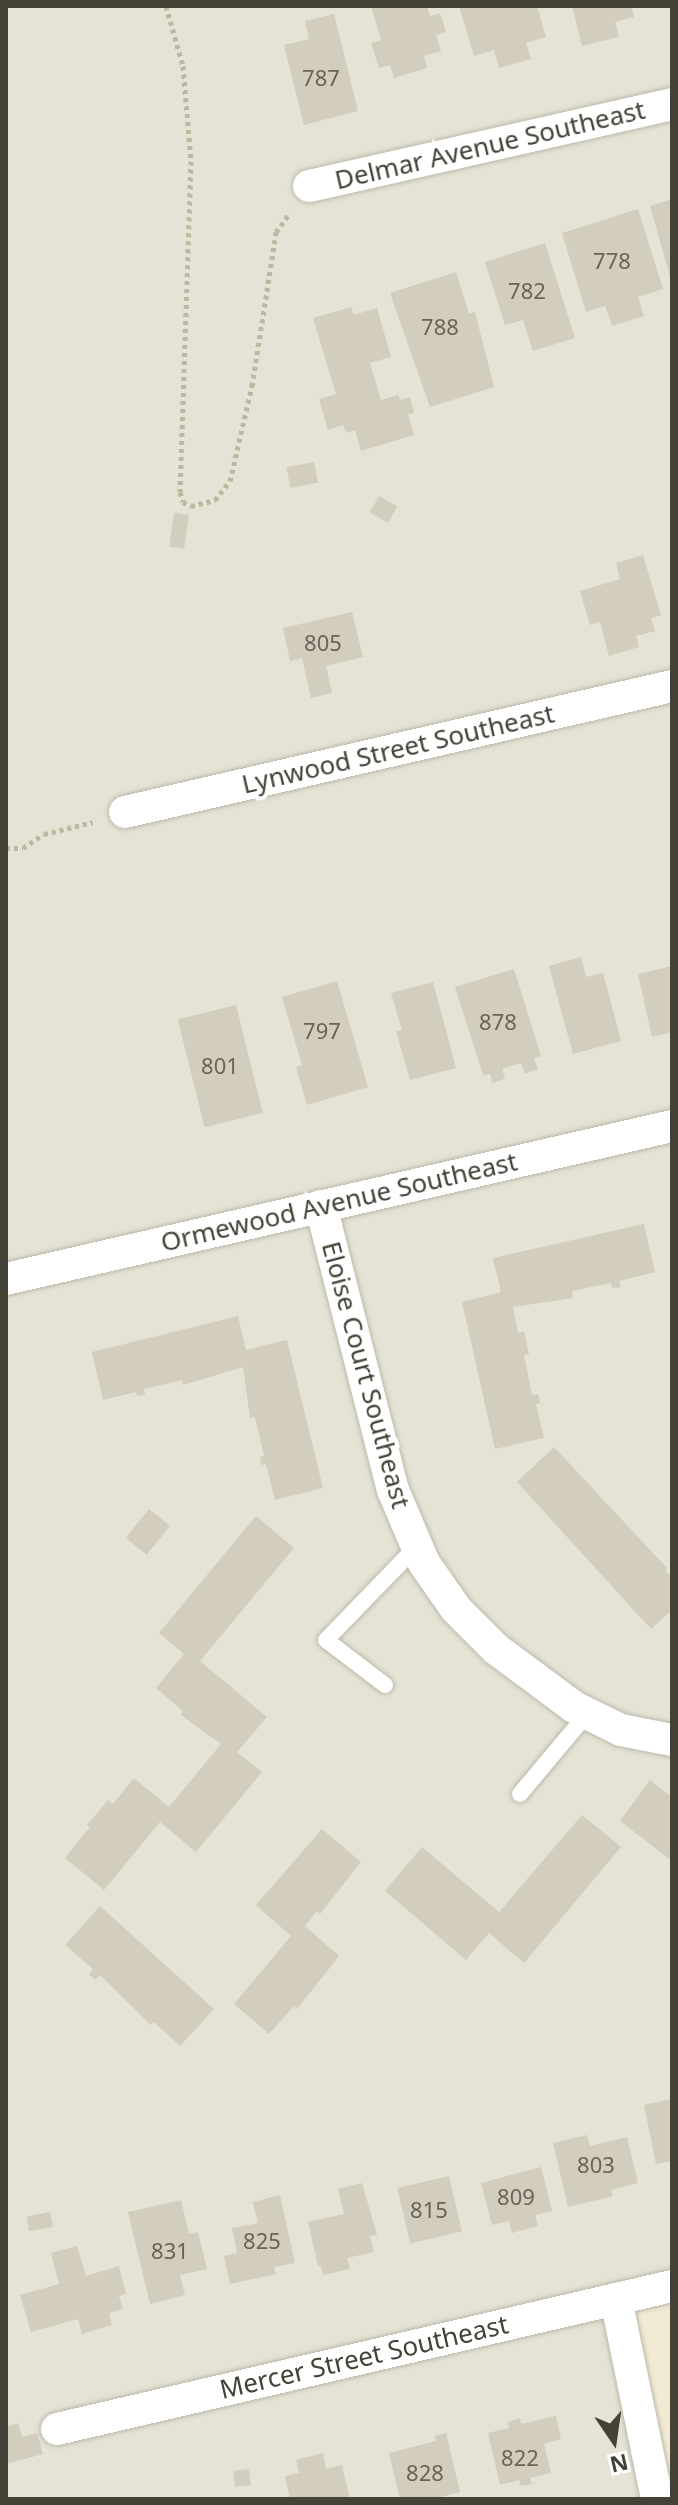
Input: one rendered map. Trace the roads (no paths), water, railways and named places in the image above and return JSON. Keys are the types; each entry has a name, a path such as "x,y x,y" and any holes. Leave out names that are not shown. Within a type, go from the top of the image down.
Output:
{"street":[{"name":"Delmar Avenue Southeast","path":"309,186 672,104"},
{"name":"Lynwood Street Southeast","path":"125,812 672,686"},
{"name":"Ormewood Avenue Southeast","path":"6,1279 672,1126"},
{"name":"Eloise Court Southeast","path":"321,1206 393,1490 424,1563 456,1609 496,1649 587,1714 621,1730 672,1740"},
{"name":"Mercer Street Southeast","path":"57,2429 672,2286"},
{"path":"616,2299 657,2499"}],"lane":[{"path":"385,1685 326,1640 417,1546"},
{"path":"520,1794 587,1714"}]}
